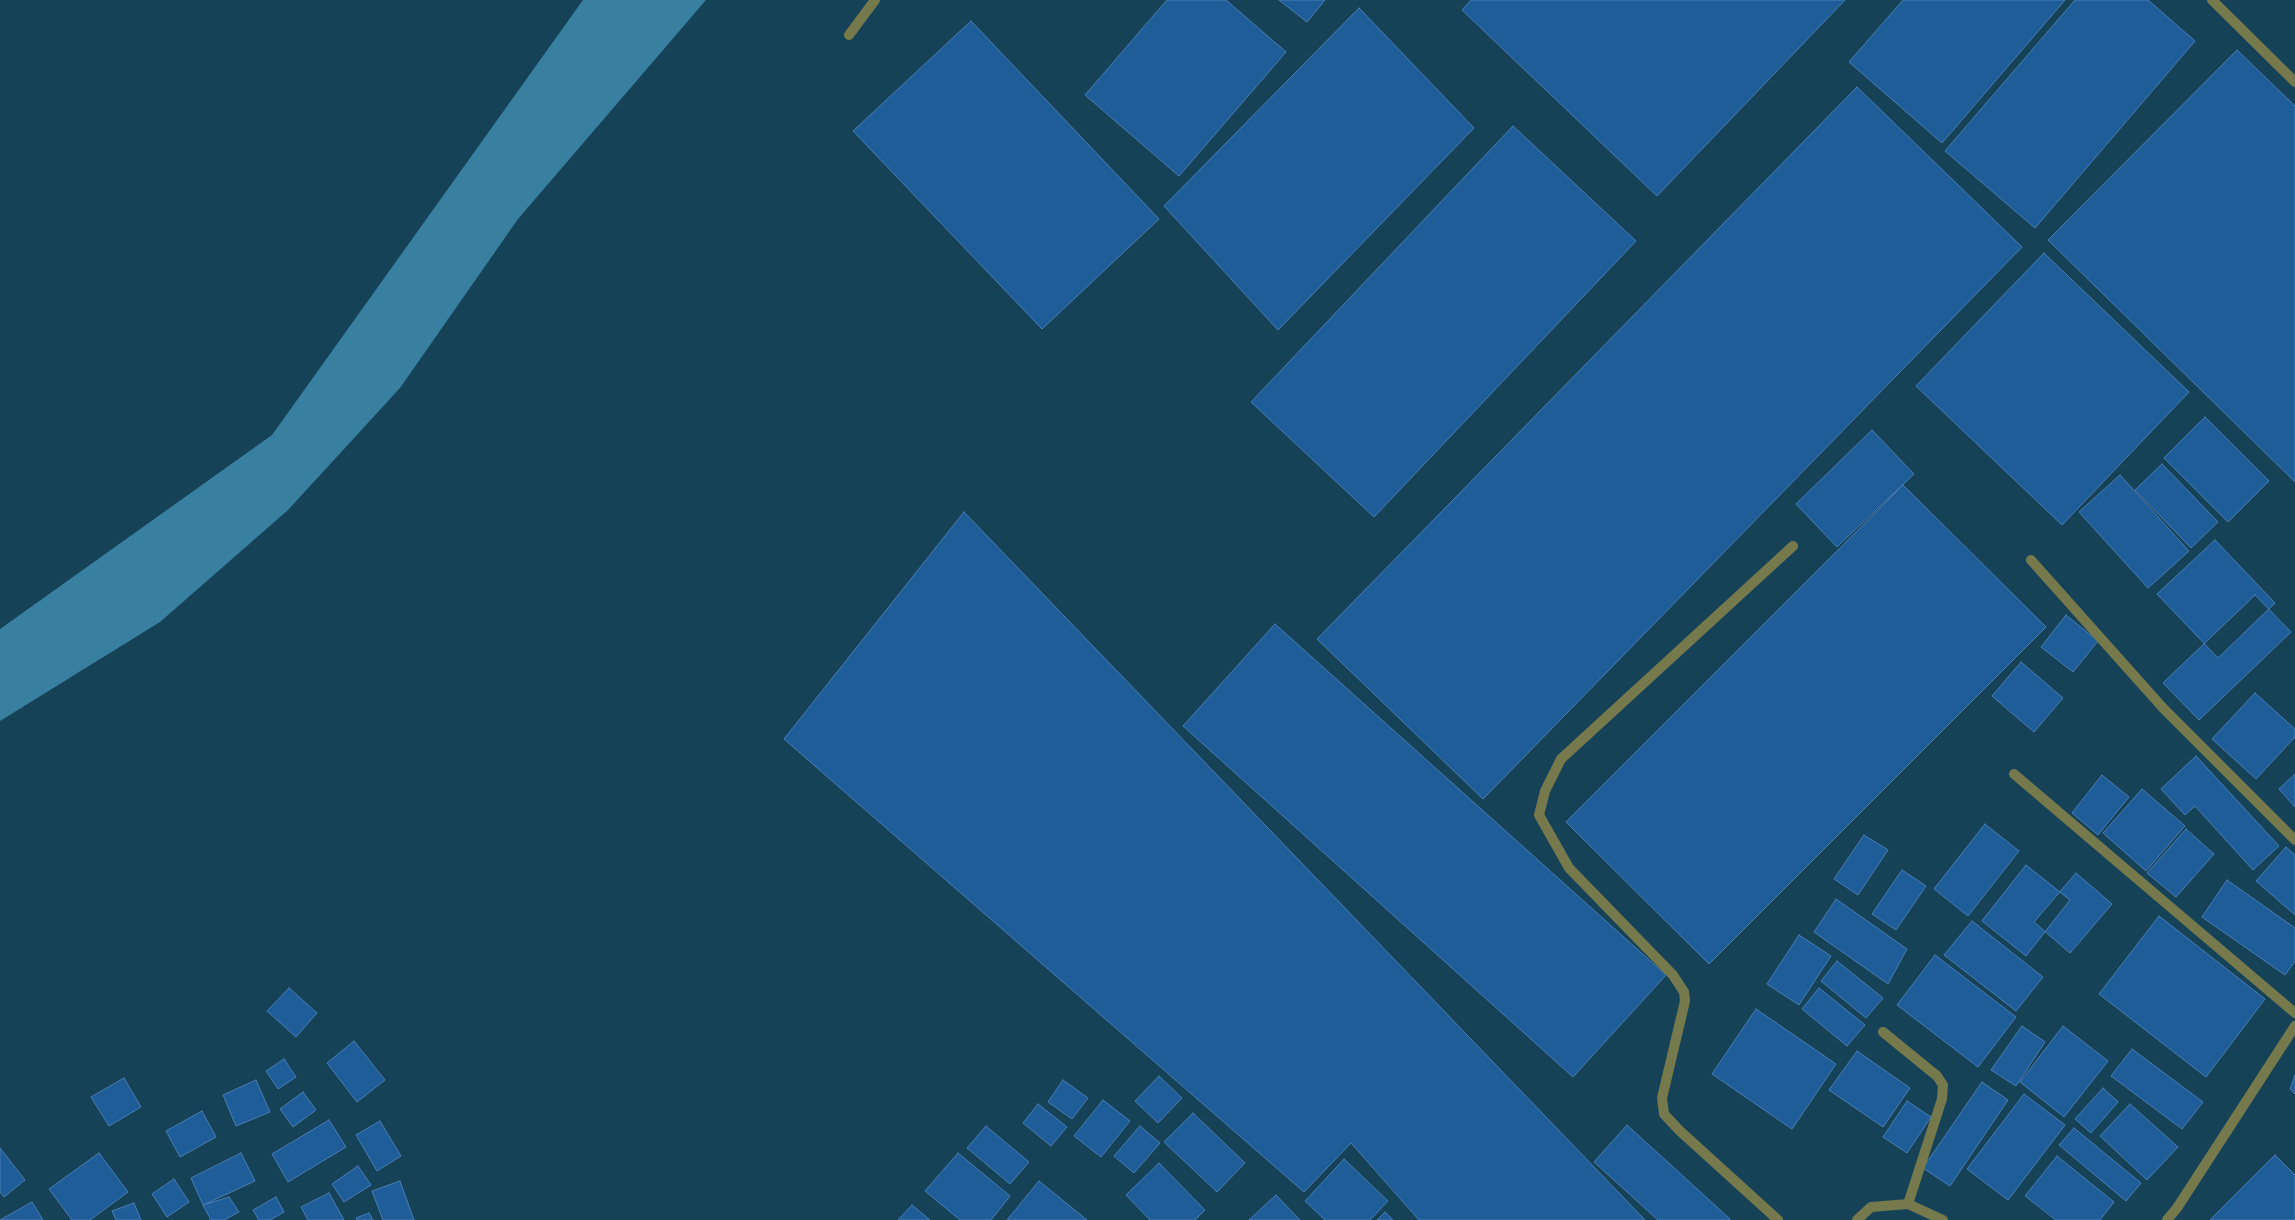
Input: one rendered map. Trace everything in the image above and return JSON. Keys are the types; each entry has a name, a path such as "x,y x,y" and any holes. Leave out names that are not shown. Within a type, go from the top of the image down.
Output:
{"street":[{"path":"849,35 874,0"},
{"path":"2212,0 2295,82"},
{"path":"1778,1220 1680,1131 1664,1114 1662,1098 1685,1001 1684,992 1673,976 1569,868 1539,815 1545,791 1561,759 1793,546"},
{"path":"2031,560 2163,708 2295,840"},
{"path":"2014,774 2295,1013"},
{"path":"2167,1220 2177,1208 2295,1026"},
{"path":"1883,1032 1937,1076 1943,1085 1942,1099 1908,1204"},
{"path":"1857,1220 1871,1207 1908,1204 1943,1220"}],"water":[{"path":"583,0 706,0 518,219 400,388 288,510 160,622 0,721 0,629 272,435"}],"building":[{"path":"1167,0 1226,0 1286,52 1179,176 1085,95"},
{"path":"1279,0 1325,0 1307,22"},
{"path":"1471,0 1845,0 1657,196 1462,10"},
{"path":"1903,0 2065,0 1942,143 1849,62"},
{"path":"2075,0 2148,0 2195,41 2035,228 1945,151"},
{"path":"1359,8 1474,128 1278,330 1164,206"},
{"path":"971,21 1159,219 1042,329 853,131"},
{"path":"2237,50 2295,106 2295,482 2048,240"},
{"path":"1857,87 2022,247 1483,799 1317,639"},
{"path":"1513,126 1636,241 1374,517 1251,402"},
{"path":"2044,253 2189,392 2062,525 1916,386"},
{"path":"2205,417 2269,481 2228,522 2164,458"},
{"path":"1872,430 1914,474 1837,547 1796,504"},
{"path":"2162,464 2218,522 2191,548 2135,490"},
{"path":"2120,475 2189,551 2148,588 2079,512"},
{"path":"1903,485 2046,627 1709,964 1566,822"},
{"path":"964,512 1645,1220 1419,1220 1351,1143 1304,1192 784,739"},
{"path":"2215,540 2275,603 2218,658 2157,594"},
{"path":"2255,595 2291,632 2199,720 2163,683"},
{"path":"2066,615 2098,641 2073,672 2041,647"},
{"path":"1275,624 1666,975 1573,1077 1183,726"},
{"path":"2021,662 2063,698 2034,732 1992,696"},
{"path":"2255,693 2295,729 2295,737 2256,779 2212,739"},
{"path":"2196,756 2279,846 2253,870 2195,806 2185,815 2161,789"},
{"path":"2295,774 2295,807 2279,789"},
{"path":"2102,775 2129,797 2098,835 2072,813"},
{"path":"2142,789 2185,826 2146,871 2103,833"},
{"path":"1985,824 2019,851 1968,916 1934,889"},
{"path":"2186,829 2214,854 2176,897 2147,873"},
{"path":"1864,835 1888,850 1858,895 1834,879"},
{"path":"2286,847 2295,855 2295,915 2256,881"},
{"path":"2026,865 2070,900 2026,956 1982,921"},
{"path":"1902,870 1926,886 1896,930 1872,914"},
{"path":"2076,873 2112,904 2070,953 2034,922"},
{"path":"2227,880 2295,928 2295,961 2285,975 2202,917"},
{"path":"1836,899 1907,949 1888,984 1814,932"},
{"path":"2159,916 2265,999 2206,1077 2099,994"},
{"path":"1972,921 2043,977 2016,1011 1944,955"},
{"path":"1799,935 1831,956 1799,1005 1767,984"},
{"path":"1935,955 2016,1017 1978,1067 1897,1005"},
{"path":"1837,961 1883,998 1866,1018 1821,981"},
{"path":"289,988 317,1013 296,1037 267,1011"},
{"path":"1819,988 1865,1025 1847,1046 1802,1009"},
{"path":"1756,1009 1836,1064 1792,1129 1712,1074"},
{"path":"2022,1026 2045,1042 2016,1086 1991,1070"},
{"path":"2063,1026 2108,1061 2064,1117 2020,1082"},
{"path":"354,1041 385,1080 357,1102 327,1063"},
{"path":"2132,1049 2203,1102 2182,1129 2111,1076"},
{"path":"1857,1051 1910,1088 1883,1127 1829,1090"},
{"path":"284,1059 296,1077 278,1089 266,1071"},
{"path":"2295,1075 2295,1094 2290,1089"},
{"path":"1159,1076 1182,1098 1158,1123 1135,1101"},
{"path":"124,1078 141,1107 109,1126 91,1097"},
{"path":"256,1080 270,1112 236,1126 223,1095"},
{"path":"1063,1080 1088,1098 1072,1119 1048,1102"},
{"path":"1982,1082 2008,1100 1950,1186 1923,1168"},
{"path":"2103,1088 2118,1102 2091,1133 2075,1119"},
{"path":"303,1092 316,1110 293,1127 280,1109"},
{"path":"2024,1094 2065,1125 2008,1200 1967,1169"},
{"path":"1103,1100 1130,1121 1101,1157 1074,1136"},
{"path":"1907,1101 1931,1117 1907,1153 1883,1137"},
{"path":"1038,1104 1067,1127 1051,1146 1023,1123"},
{"path":"2130,1104 2178,1147 2147,1180 2100,1136"},
{"path":"202,1111 216,1137 180,1157 166,1131"},
{"path":"1193,1113 1245,1163 1217,1192 1164,1142"},
{"path":"329,1120 346,1147 288,1182 272,1154"},
{"path":"380,1121 401,1156 377,1171 356,1135"},
{"path":"1627,1125 1730,1219 1658,1220 1594,1162"},
{"path":"986,1126 1029,1162 1010,1184 967,1148"},
{"path":"1140,1126 1160,1143 1134,1173 1114,1156"},
{"path":"2074,1128 2141,1183 2126,1201 2059,1145"},
{"path":"0,1148 25,1180 4,1197 0,1192"},
{"path":"99,1153 128,1192 90,1220 72,1220 49,1189"},
{"path":"241,1153 255,1181 203,1205 191,1178"},
{"path":"958,1153 1010,1196 991,1220 960,1220 925,1191"},
{"path":"2275,1155 2295,1175 2295,1220 2210,1220"},
{"path":"2057,1156 2114,1202 2100,1220 2056,1220 2025,1196"},
{"path":"1344,1159 1388,1201 1370,1220 1325,1220 1305,1201"},
{"path":"1159,1163 1205,1210 1195,1220 1150,1220 1126,1195"},
{"path":"358,1166 371,1185 344,1202 332,1184"},
{"path":"174,1179 189,1202 167,1217 152,1194"},
{"path":"400,1181 414,1220 383,1220 372,1191"},
{"path":"1039,1181 1087,1220 1007,1220"},
{"path":"329,1193 344,1220 308,1220 301,1207"},
{"path":"1276,1195 1300,1220 1249,1220"},
{"path":"229,1197 239,1212 224,1220 211,1220 203,1205"},
{"path":"276,1197 284,1212 270,1220 259,1220 253,1210"},
{"path":"32,1202 43,1220 0,1220"},
{"path":"134,1203 141,1220 116,1220 112,1211"},
{"path":"912,1205 930,1220 898,1220"},
{"path":"1385,1212 1393,1220 1377,1220"},
{"path":"369,1213 373,1220 357,1220 356,1218"}]}
